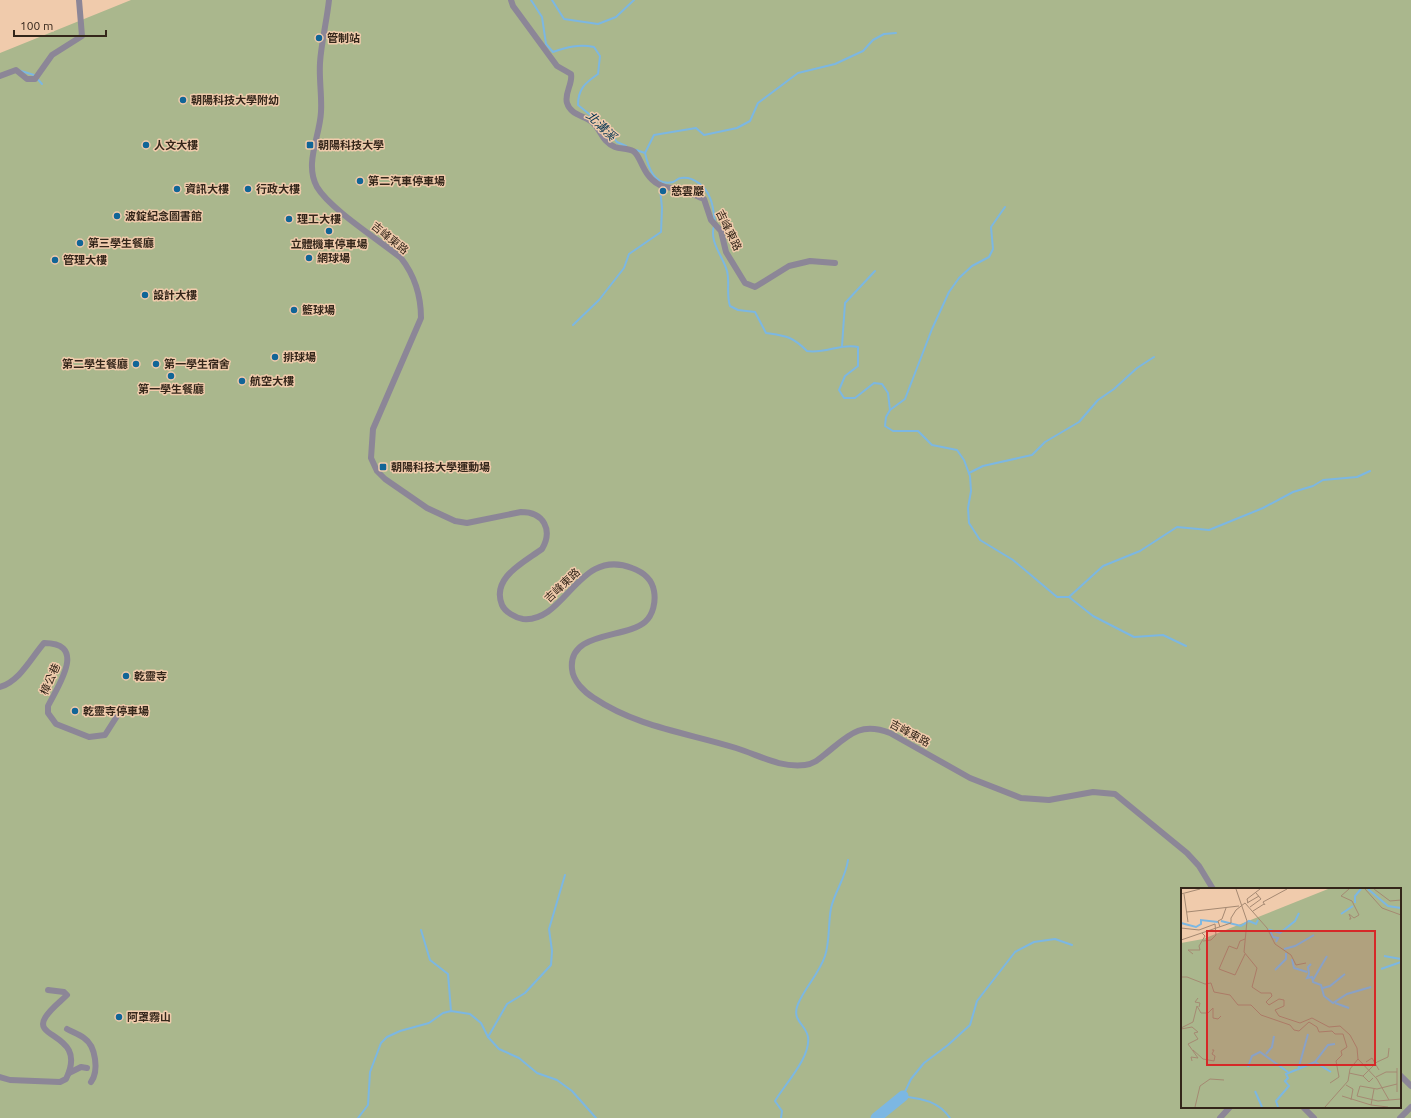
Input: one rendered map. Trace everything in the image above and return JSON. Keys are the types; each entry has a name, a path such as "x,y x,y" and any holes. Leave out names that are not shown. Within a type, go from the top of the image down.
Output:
{"street":[{"path":"0,76 16,70 27,79 35,79 52,55 82,36 79,0"},
{"name":"吉峰東路","path":"329,0 320,63 321,113 313,158 315,183 318,189 333,204 401,258 409,268 417,285 421,307 421,318 373,429 371,458 377,471 385,479 427,508 455,521 467,523 521,512 530,512 540,516 546,525 548,534 546,543 542,549 503,580 499,588 499,597 503,608 511,615 521,619 536,619 560,602 586,575 606,564 630,567 640,571 650,580 654,591 652,615 644,623 590,641 580,647 574,656 572,667 574,678 590,696 607,707 654,726 736,748 782,765 804,765 814,763 844,739 862,728 878,728 890,733 970,778 1020,798 1049,800 1093,792 1115,794 1187,853 1199,866 1211,888"},
{"name":"吉峰東路","path":"511,0 517,12 557,66 571,74 572,78 567,94 567,103 571,111 592,121 598,128 601,138 614,147 632,150 637,154 648,177 662,186 680,189 704,199 711,220 721,232 726,252 745,283 755,287 789,266 810,261 835,263"},
{"name":"樟公巷","path":"0,687 8,685 18,676 44,643 52,643 60,645 66,652 68,661 66,669 48,706 48,713 52,720 56,724 89,737 96,737 105,735 119,713"},
{"path":"0,1077 10,1080 60,1082 66,1079 72,1060 68,1047 46,1032 44,1019 66,994 64,992 48,990"},
{"path":"66,1029 85,1038 90,1045 96,1071 91,1082"},
{"path":"69,1073 80,1067 87,1068"},
{"path":"1401,1076 1411,1086"},
{"path":"1400,1118 1411,1107"},
{"path":"1220,1118 1229,1108"},
{"path":"1304,1108 1314,1118"}],"green space":[{"path":"131,0 1411,0 1411,1118 0,1118 0,53"}],"waterway":[{"name":"北溝溪","path":"531,0 542,17 546,44 553,52 573,46 589,46 594,47 600,56 598,74 589,80 583,87 579,95 578,105 605,127 617,142 626,146"},
{"path":"552,0 564,19 598,24 616,17 634,0"},
{"path":"645,153 654,135 696,128 704,135 737,128 750,121 758,103 798,73 835,64 863,51 873,40 884,34 896,33"},
{"path":"18,70 34,75 42,84"},
{"name":"北溝溪","path":"636,150 645,153 650,169 661,181 666,183 673,182 680,178 686,178 699,183 706,190 711,200 715,222"},
{"path":"573,325 599,300 624,268 629,254 661,232 662,208 660,188"},
{"path":"890,410 905,399 932,329 949,292 959,278 972,266 989,257 993,249 991,227 1005,207"},
{"path":"714,226 713,238 727,271 728,297 730,306 738,310 755,312 766,333 779,335 793,340 807,351 814,352 845,346 858,347 858,366 845,376 839,390 844,398 855,398 874,383 882,384 888,393 890,410 886,417 885,426 893,431 918,431 932,445 957,450 964,460 970,476 971,491 968,508 969,523 980,540 1013,560 1057,597 1069,597 1103,566 1140,551 1177,527 1209,530 1263,508 1293,492 1313,486 1323,480 1357,477 1370,471"},
{"path":"842,346 845,303 875,271"},
{"path":"969,473 983,466 1032,455 1045,442 1079,422 1098,400 1114,389 1137,368 1154,357"},
{"path":"1069,597 1093,616 1134,637 1163,635 1186,646"},
{"path":"781,1118 782,1111 775,1101 802,1062 808,1045 807,1033 796,1014 796,1010 801,998 819,969 825,956 828,944 831,908 848,860"},
{"path":"488,1037 507,1004 525,993 551,965 552,951 549,929 565,875"},
{"path":"421,930 430,960 448,974 451,1011"},
{"path":"950,1118 935,1104 903,1096 911,1079 924,1063 948,1045 970,1025 977,1001 1015,952 1034,942 1055,939 1072,945"},
{"path":"358,1118 368,1105 370,1072 381,1043 387,1037 400,1031 429,1023 443,1013 451,1011 470,1014 481,1023 488,1037 499,1049 519,1058 537,1073 557,1080 572,1091 596,1118"},
{"path":"876,1118 903,1096"}],"place":[{"name":"管制站","path":"319,38"},
{"name":"朝陽科技大學附幼","path":"183,100"},
{"name":"人文大樓","path":"146,145"},
{"name":"朝陽科技大學","path":"310,145"},
{"name":"第二汽車停車場","path":"360,181"},
{"name":"資訊大樓","path":"177,189"},
{"name":"行政大樓","path":"248,189"},
{"name":"慈雲巖","path":"663,191"},
{"name":"波錠紀念圖書館","path":"117,216"},
{"name":"理工大樓","path":"289,219"},
{"name":"立體機車停車場","path":"329,231"},
{"name":"第三學生餐廳","path":"80,243"},
{"name":"網球場","path":"309,258"},
{"name":"管理大樓","path":"55,260"},
{"name":"設計大樓","path":"145,295"},
{"name":"籃球場","path":"294,310"},
{"name":"排球場","path":"275,357"},
{"name":"第二學生餐廳","path":"136,364"},
{"name":"第一學生宿舍","path":"156,364"},
{"name":"第一學生餐廳","path":"171,376"},
{"name":"航空大樓","path":"242,381"},
{"name":"朝陽科技大學運動場","path":"383,467"},
{"name":"乾靈寺","path":"126,676"},
{"name":"乾靈寺停車場","path":"75,711"},
{"name":"阿罩霧山","path":"119,1017"}]}
